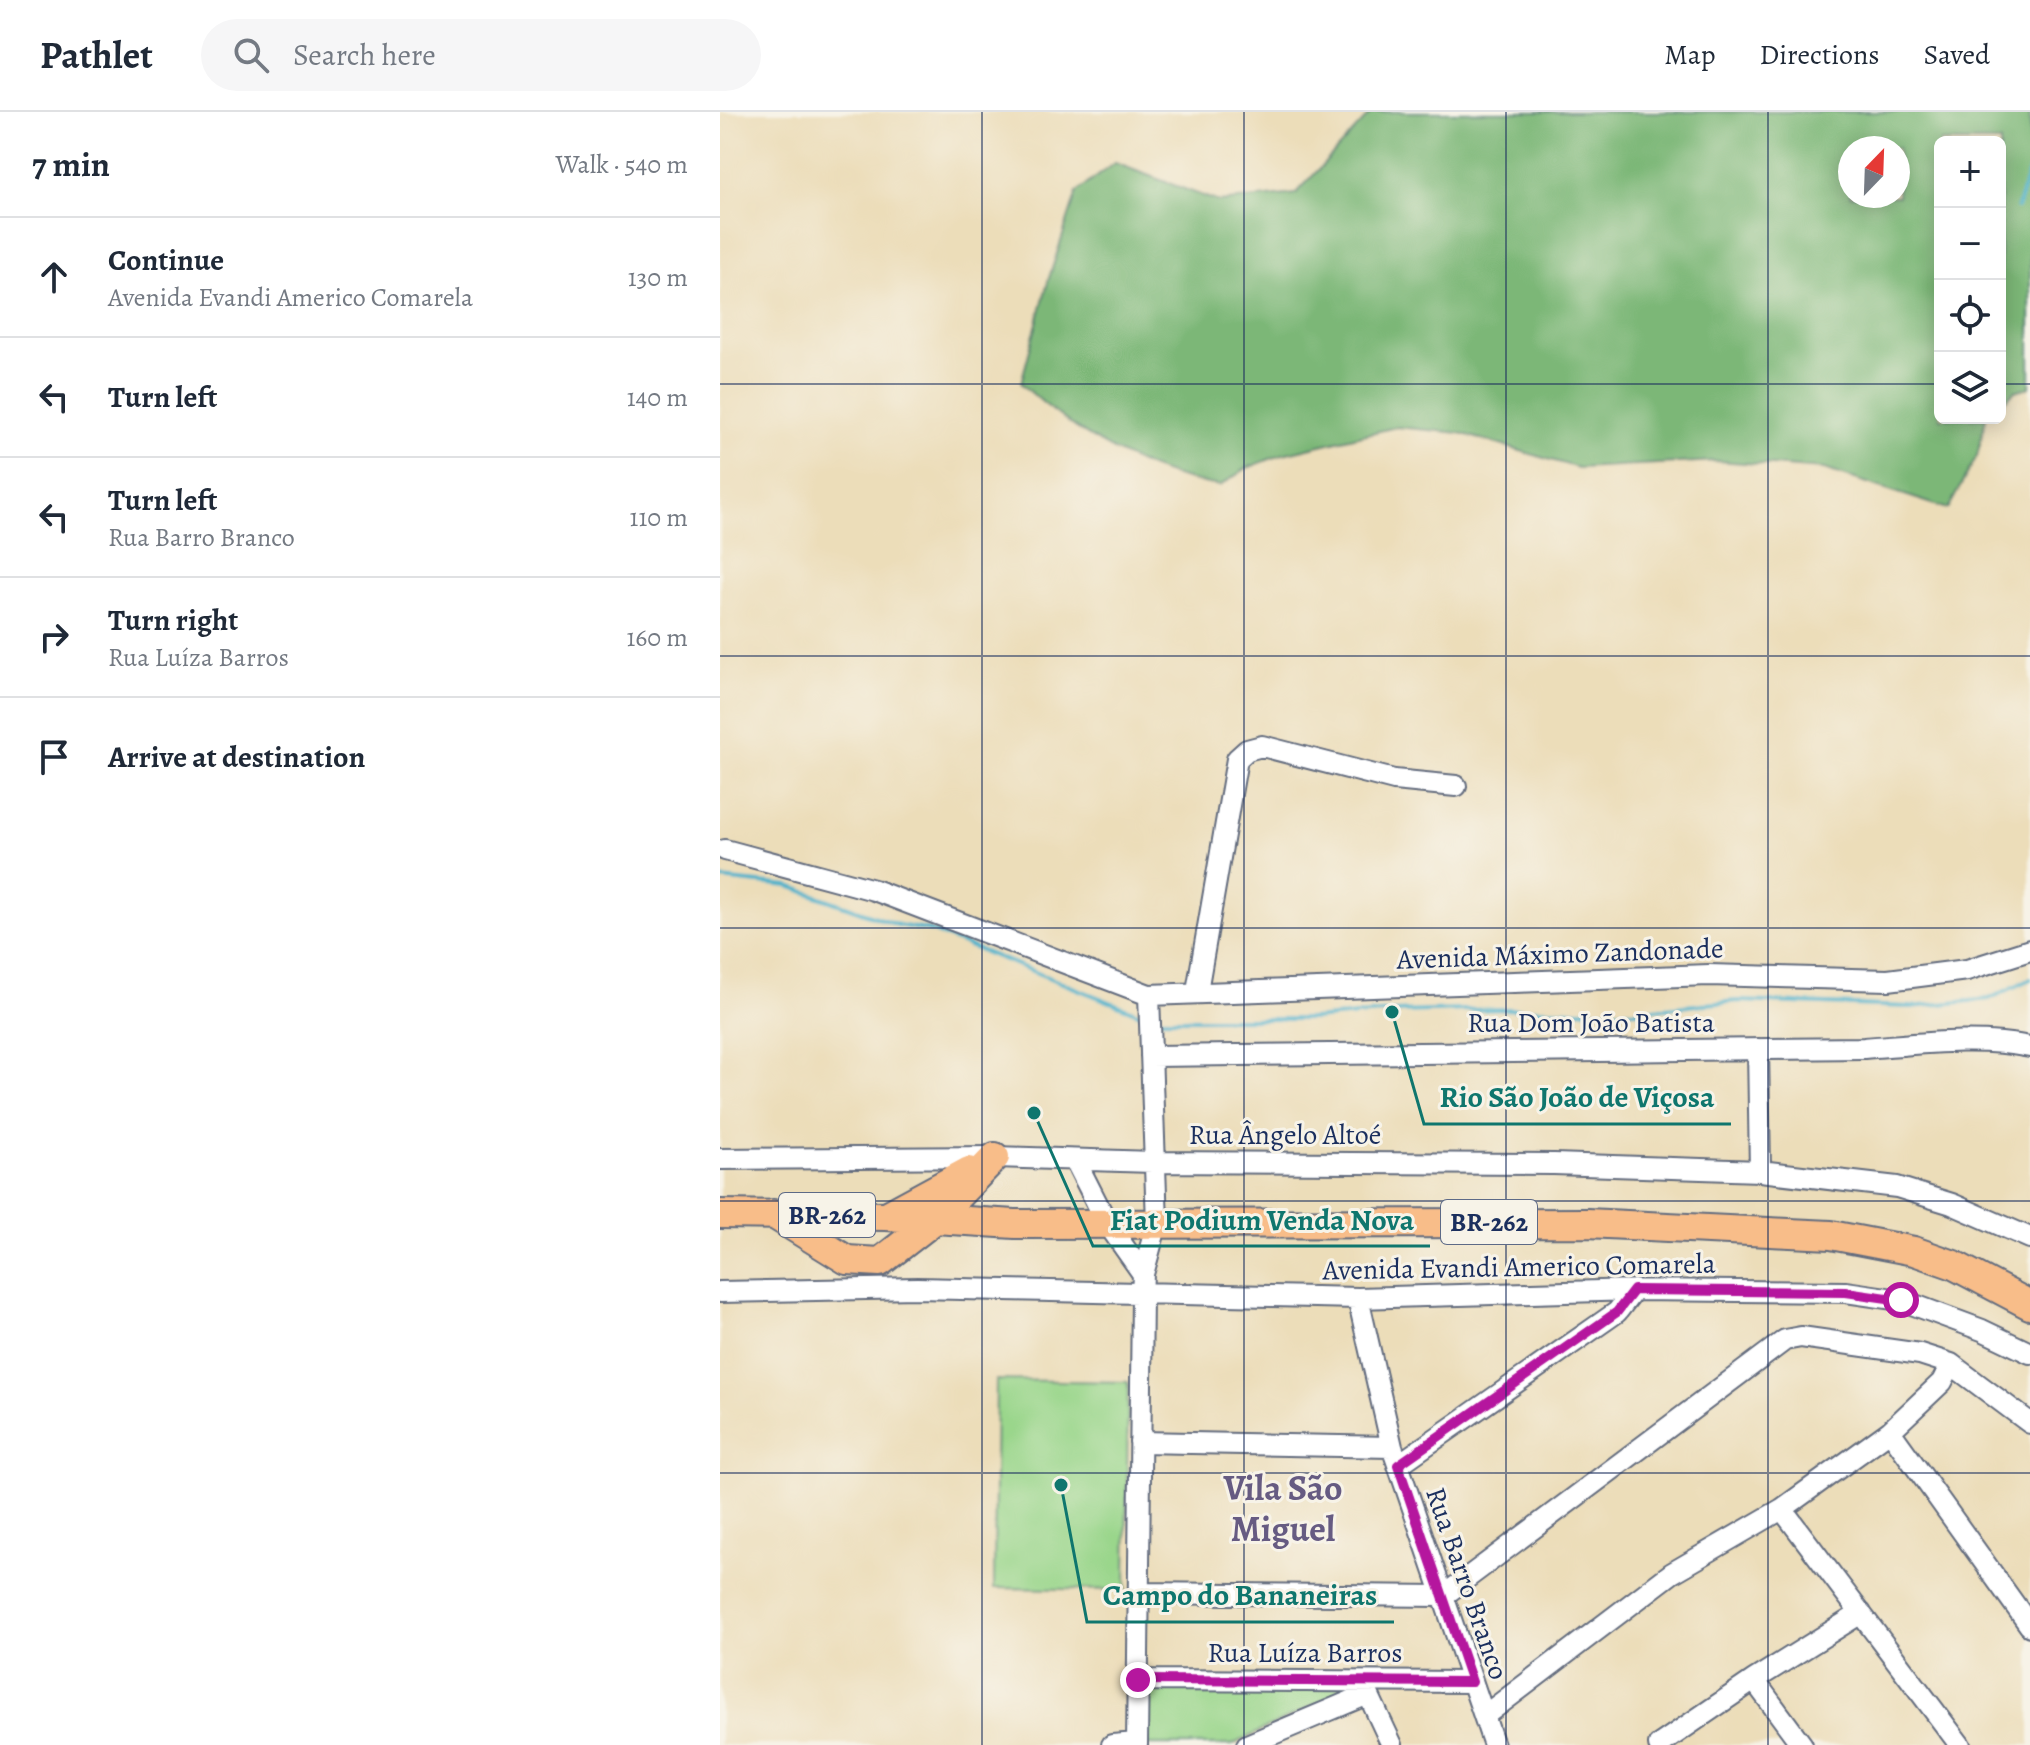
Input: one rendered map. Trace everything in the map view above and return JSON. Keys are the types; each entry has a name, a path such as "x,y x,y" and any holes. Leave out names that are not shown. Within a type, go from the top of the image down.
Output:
{"highway":[{"path":"886,1216 995,1157"},
{"path":"772,1214 847,1260 866,1264 890,1255 934,1220 995,1157"},
{"name":"BR-262","path":"720,1214 1107,1223 1573,1223 1831,1235 1914,1251 1954,1265 2030,1305"}],"street":[{"path":"1197,991 1237,759 1247,750 1262,746 1394,780 1456,786"},
{"path":"725,850 874,890 1149,998 1157,1223 1143,1274 1142,1296 1137,1744 1112,1745"},
{"name":"Avenida Máximo Zandonade","path":"1149,998 1197,991 1709,975 1888,980 1967,970 2030,950"},
{"name":"Rua Dom João Batista","path":"1151,1051 1758,1049 1926,1043 2000,1043 2030,1047"},
{"path":"1758,1049 1760,1171"},
{"name":"Rua Ângelo Altoé","path":"720,1159 995,1157 1153,1162 1554,1164 1760,1171 1897,1187 1952,1204 2030,1238"},
{"path":"1075,1160 1107,1223 1143,1274"},
{"name":"Avenida Evandi Americo Comarela","path":"720,1292 917,1288 1142,1296 1358,1298 1634,1290 1846,1292 1901,1300 1982,1330 2030,1353"},
{"path":"1140,1442 1395,1456 1617,1312 1634,1290"},
{"name":"Rua Barro Branco","path":"1358,1298 1395,1456 1494,1745"},
{"path":"1139,1593 1443,1596 1785,1340 1801,1337 1890,1349 1951,1364 2030,1423"},
{"path":"1484,1716 1684,1565 1782,1509 1890,1431 1942,1382 1951,1364"},
{"path":"1890,1431 2030,1626"},
{"path":"1782,1509 1960,1745"},
{"path":"1659,1745 1754,1680 1861,1613"},
{"name":"Rua Luíza Barros","path":"1138,1680 1365,1687 1472,1682"},
{"path":"1754,1680 1802,1745"},
{"path":"1249,1745 1365,1687 1392,1745"}],"green space":[{"path":"1372,112 2030,112 2030,387 2015,391 2006,399 2006,136 1934,136 1934,424 1985,424 1977,456 1948,509 1824,469 1718,461 1578,468 1460,433 1396,427 1283,454 1247,468 1220,486 1192,481 1139,462 1088,436 1021,383 1049,278 1077,192 1115,163 1219,202 1296,194"},
{"path":"996,1380 1128,1382 1126,1590 994,1588"},
{"path":"1139,1682 1362,1682 1232,1745 1138,1745"}],"waterway":[{"path":"2017,208 2030,169"},
{"path":"720,879 789,886 898,925 931,931 1143,1015"},
{"path":"1155,1019 1312,1019 1392,1012 1507,1009 1634,1011 1738,1001 1911,1007 1989,999 2030,979"}],"place":[{"name":"Rio São João de Viçosa","path":"1392,1012"},
{"name":"Fiat Podium Venda Nova","path":"1034,1113"},
{"name":"Campo do Bananeiras","path":"1061,1485"}],"district":[{"name":"Vila São Miguel","path":"1283,1508"}],"route":[{"path":"1138,1680 1472,1682 1398,1465 1617,1312 1634,1290 1846,1292 1901,1300"}]}
